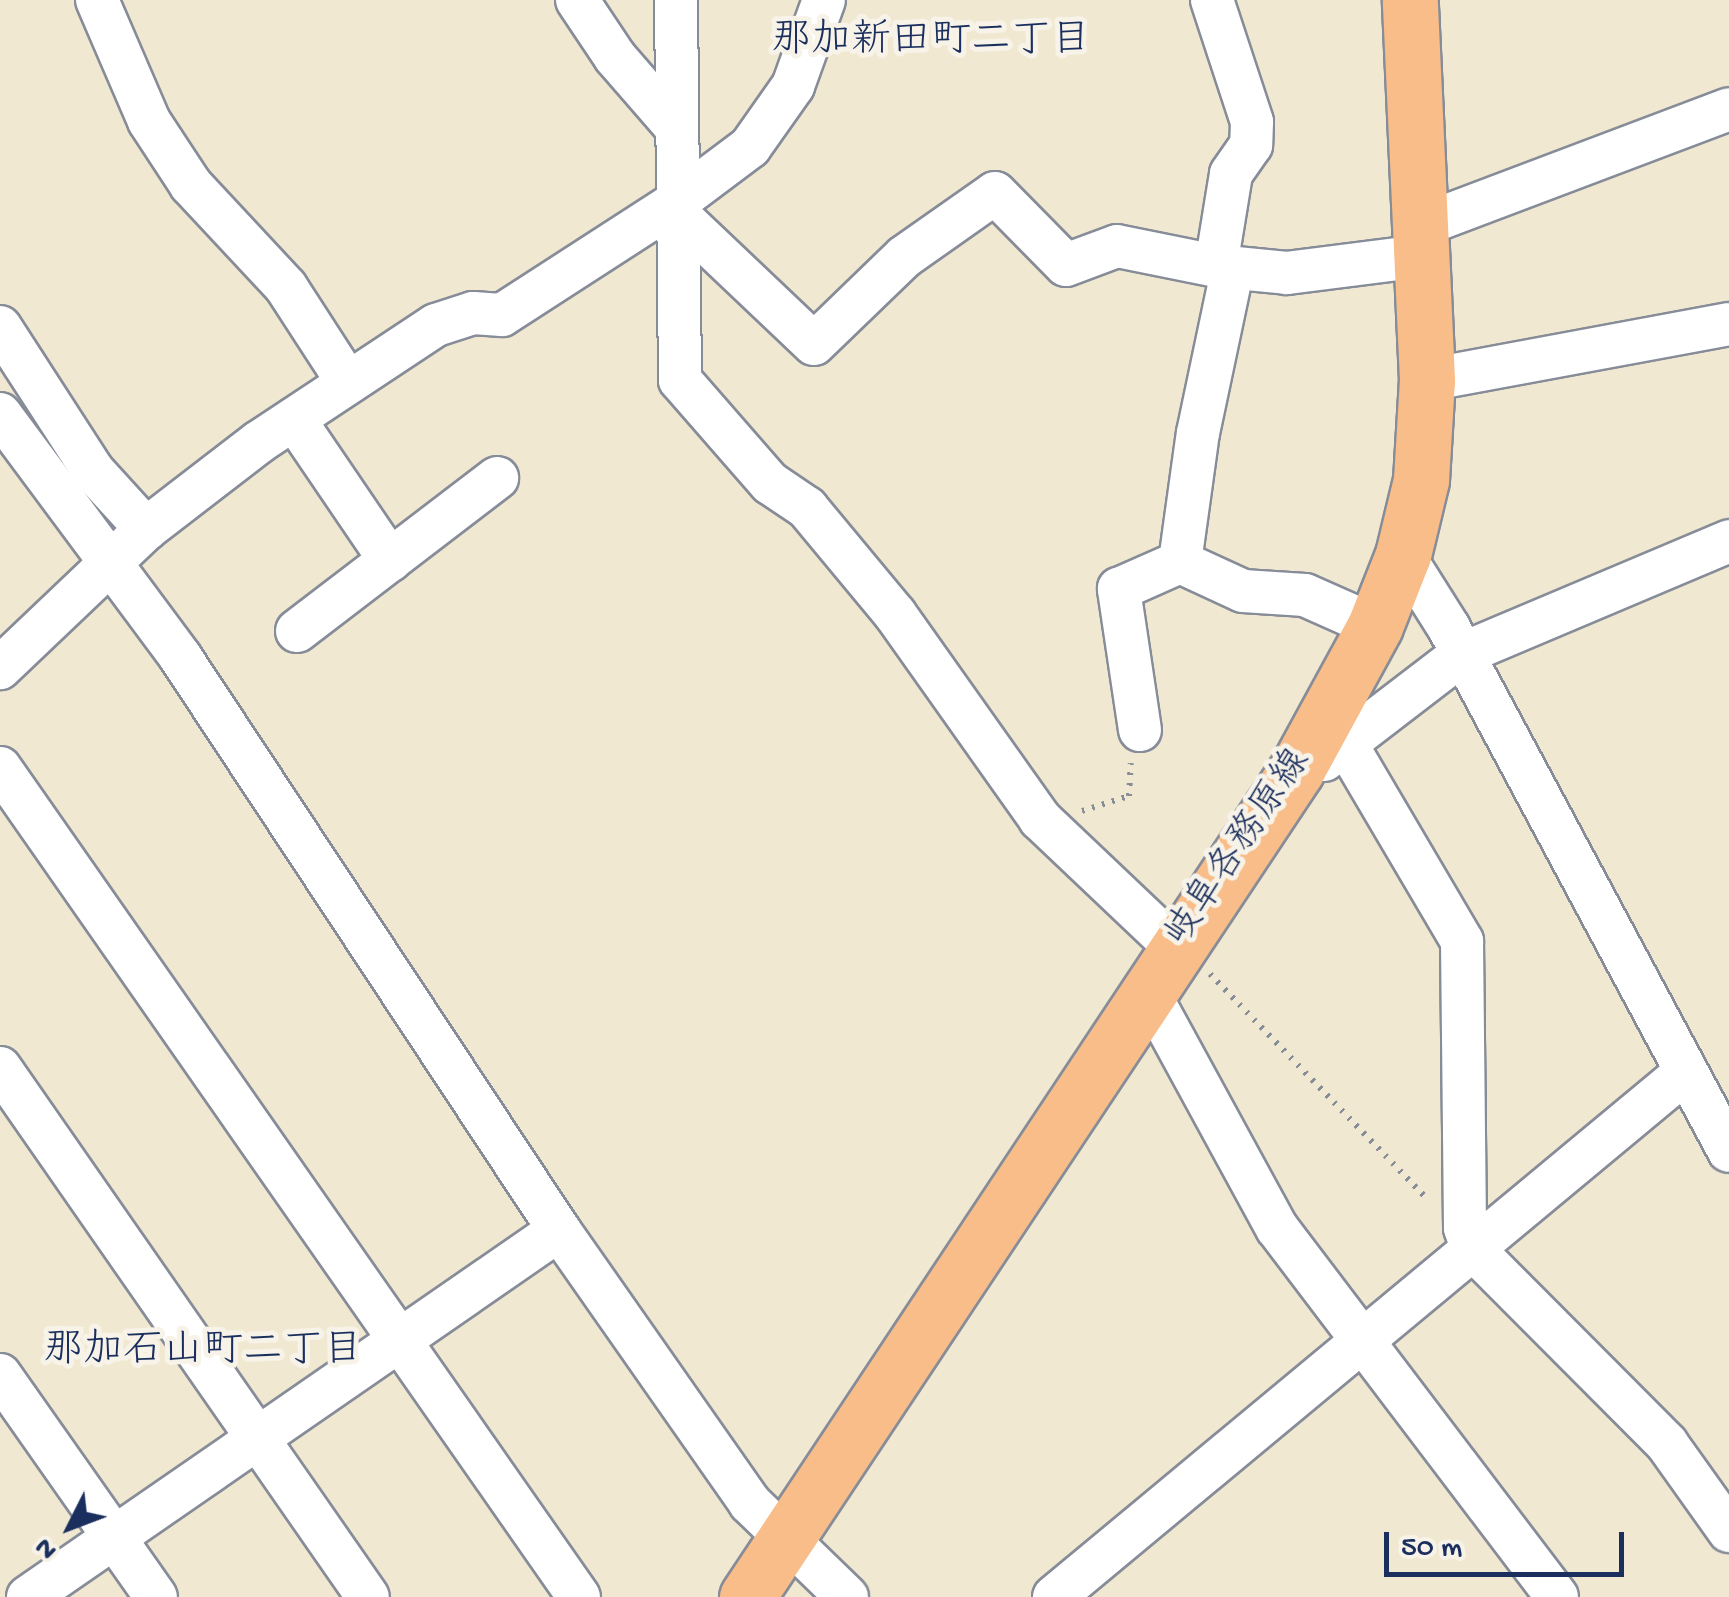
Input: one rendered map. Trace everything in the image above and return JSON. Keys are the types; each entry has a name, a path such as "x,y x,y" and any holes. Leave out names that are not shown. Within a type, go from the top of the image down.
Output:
{"main road":[{"name":"岐阜各務原線","path":"748,1597 1160,967 1296,771 1374,626 1403,555 1421,480 1427,380 1410,0"}],"street":[{"path":"97,0 149,121 191,186 286,287 348,383"},
{"path":"577,0 615,58 675,126"},
{"path":"676,0 680,380 770,483 807,508 883,599 1044,823 1160,967 1277,1228 1558,1597"},
{"path":"0,668 112,566 146,529 294,419 436,325 473,313 502,315 678,208 750,147 776,118 824,0"},
{"path":"1180,562 1224,268 1232,174 1251,145 1252,122 1212,0"},
{"path":"678,208 814,344 904,258 995,192 1066,265 1117,246 1224,268 1288,272 1420,241 1729,110"},
{"path":"1427,380 1729,324"},
{"path":"0,328 93,471 146,529"},
{"path":"0,414 181,658 559,1230 750,1503 783,1540 846,1597"},
{"path":"294,419 390,560"},
{"path":"297,631 497,478"},
{"path":"1296,771 1331,758 1462,654 1729,541"},
{"path":"1403,555 1462,654 1729,1150"},
{"path":"1140,730 1120,589 1180,562 1243,591 1305,595 1374,626"},
{"path":"1346,744 1462,940 1465,1228 1472,1248 1667,1444 1729,1531"},
{"path":"0,768 579,1597"},
{"path":"0,1068 368,1597"},
{"path":"1054,1597 1686,1072"},
{"path":"28,1597 256,1435 559,1230"},
{"path":"0,1376 156,1597"}],"path":[{"path":"1044,823 1129,796 1133,738 1140,730"},
{"path":"1160,967 1315,1078 1472,1248"}],"district":[{"name":"那加新田町二丁目","path":"931,43"},
{"name":"那加石山町二丁目","path":"203,1353"}]}
